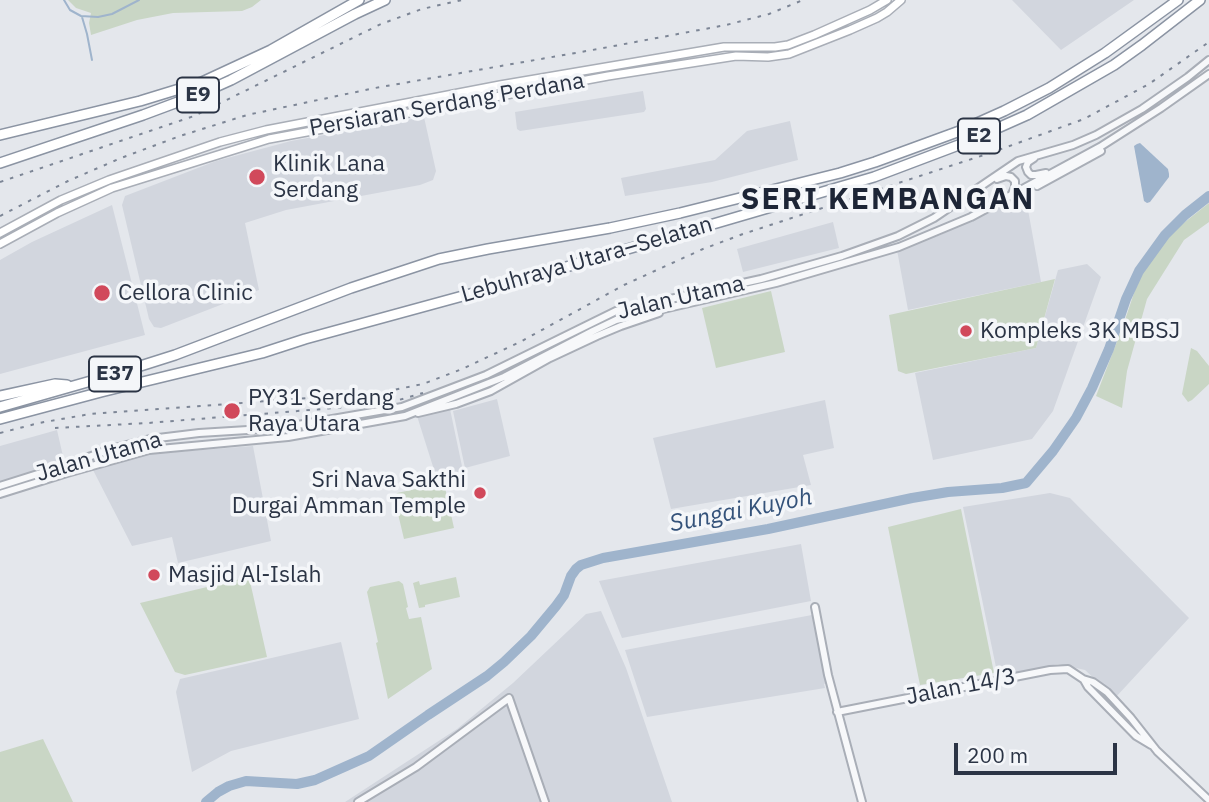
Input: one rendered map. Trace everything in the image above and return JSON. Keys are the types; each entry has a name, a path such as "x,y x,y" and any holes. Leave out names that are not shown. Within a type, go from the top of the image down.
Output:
{"highway":[{"name":"E9","path":"0,135 140,101 202,82 271,50 359,0"},
{"name":"E9","path":"0,163 202,93 248,72 355,13 385,0"},
{"name":"Lebuhraya Utara–Selatan","path":"439,259 680,213 874,162 957,132 1049,88 1105,53 1178,0"},
{"name":"Lebuhraya Utara–Selatan","path":"425,306 874,177 964,143 1027,115 1114,65 1200,0"},
{"name":"E37","path":"0,407 175,355 351,288 439,259"},
{"name":"E37","path":"0,419 102,391 240,359 425,306"},
{"path":"0,396 55,384 77,385"}],"main road":[{"name":"Persiaran Serdang Perdana","path":"0,233 89,188 220,142 284,126 462,92 724,47 788,45 887,0"},
{"name":"Persiaran Serdang Perdana","path":"0,244 38,222 112,188 281,136 596,78 724,58 789,54 877,18 901,0"},
{"path":"462,92 464,102"}],"street":[{"name":"Jalan Utama","path":"0,486 110,449 150,439 280,428 376,413 414,404 486,375 616,311 761,279 842,256 898,236 934,218 1018,161 1073,145 1096,135 1142,109 1209,60"},
{"name":"Jalan Utama","path":"0,494 149,450 300,435 416,413 505,377 617,320 776,283 899,247 971,217 1055,172 1115,137 1209,74"},
{"path":"1012,194 1047,181 1106,147 1115,137"},
{"path":"1037,156 1028,162 1026,167 1031,175 1055,172"},
{"path":"986,184 1002,177 1011,177 1015,187 1012,194"},
{"path":"815,607 837,712 862,802"},
{"name":"Jalan 14/3","path":"837,712 1062,668 1074,671 1107,692 1152,746 1209,800"},
{"name":"Jalan 14/3","path":"1083,678 1088,687 1136,736 1152,746"},
{"path":"358,802 416,767 509,698 545,802"},
{"path":"1112,712 1142,731"}],"shaded area":[{"path":"1012,0 1134,0 1061,50"},
{"path":"643,91 646,109 644,112 520,131 517,129 515,112"},
{"path":"424,117 436,171 433,180 420,185 286,210 245,223 259,290 161,328 154,327 149,319 122,205 125,196 216,161 291,141"},
{"path":"790,121 798,160 712,182 625,196 621,178 715,160 747,131"},
{"path":"1025,193 1041,282 908,310 897,250 940,235"},
{"path":"112,205 145,335 0,374 0,260"},
{"path":"833,222 839,248 743,272 737,249"},
{"path":"1087,264 1101,277 1053,411 1032,439 933,460 915,373 1036,348 1058,270"},
{"path":"497,399 510,456 465,468 453,411"},
{"path":"825,400 834,448 803,455 811,485 671,509 653,438"},
{"path":"450,409 463,471 436,476 417,416"},
{"path":"57,430 65,465 0,482 0,446"},
{"path":"253,446 271,541 178,563 172,537 132,546 93,470 150,454"},
{"path":"1050,493 1070,498 1189,618 1115,698 1085,670 1058,664 998,677 963,507"},
{"path":"801,544 811,601 622,638 599,581"},
{"path":"601,611 626,668 672,802 345,802 457,729 513,683 586,614"},
{"path":"812,615 816,620 827,683 824,684 825,688 647,717 625,650"},
{"path":"341,642 359,719 231,751 192,772 176,692 180,679"}],"green space":[{"path":"68,0 261,0 242,11 173,13 137,20 91,35 91,13 76,8"},
{"path":"1209,203 1209,222 1184,240 1147,299 1127,371 1122,408 1096,396 1146,266 1171,233"},
{"name":"Kompleks 3K MBSJ","path":"1055,279 1036,348 906,374 898,371 889,315"},
{"path":"771,291 785,352 716,368 702,308"},
{"path":"1191,348 1197,351 1209,366 1209,384 1188,402 1182,394"},
{"path":"444,483 454,528 404,539 394,497 397,493"},
{"path":"961,509 994,673 920,685 888,527"},
{"path":"249,577 267,657 185,675 175,672 140,603"},
{"path":"456,577 460,597 419,608 413,583 419,581 420,585"},
{"path":"399,581 403,584 409,619 421,617 432,669 388,699 367,592 370,587"},
{"path":"43,739 73,802 0,802 0,752"}],"water":[{"path":"1140,143 1168,169 1169,174 1147,203 1144,201 1134,146"}],"waterway":[{"path":"64,0 70,10 81,16 98,17 112,14 139,0"},
{"path":"82,17 92,60"},
{"name":"Sungai Kuyoh","path":"206,802 229,786 246,781 297,784 315,780 369,756 504,662 556,606 564,595 571,576 581,565 603,558 768,529 912,498 1026,483 1076,418 1092,388 1139,271 1165,235 1209,196"}],"railway":[{"path":"0,182 194,116 381,24 422,9 462,0"},
{"path":"0,216 68,181 121,158 247,115 375,88 726,25 769,14 803,0"},
{"path":"0,433 90,414 378,393 423,384 520,342 624,285 703,249 1084,119 1149,84 1209,42"},
{"path":"55,428 385,404 423,393"}],"place":[{"name":"Klinik Lana Serdang","path":"257,177"},
{"name":"Cellora Clinic","path":"102,293"},
{"name":"Kompleks 3K MBSJ","path":"966,331"},
{"name":"PY31 Serdang Raya Utara","path":"232,411"},
{"name":"Sri Nava Sakthi Durgai Amman Temple","path":"480,493"},
{"name":"Masjid Al-Islah","path":"154,575"}],"district":[{"name":"SERI KEMBANGAN","path":"888,200"}]}
